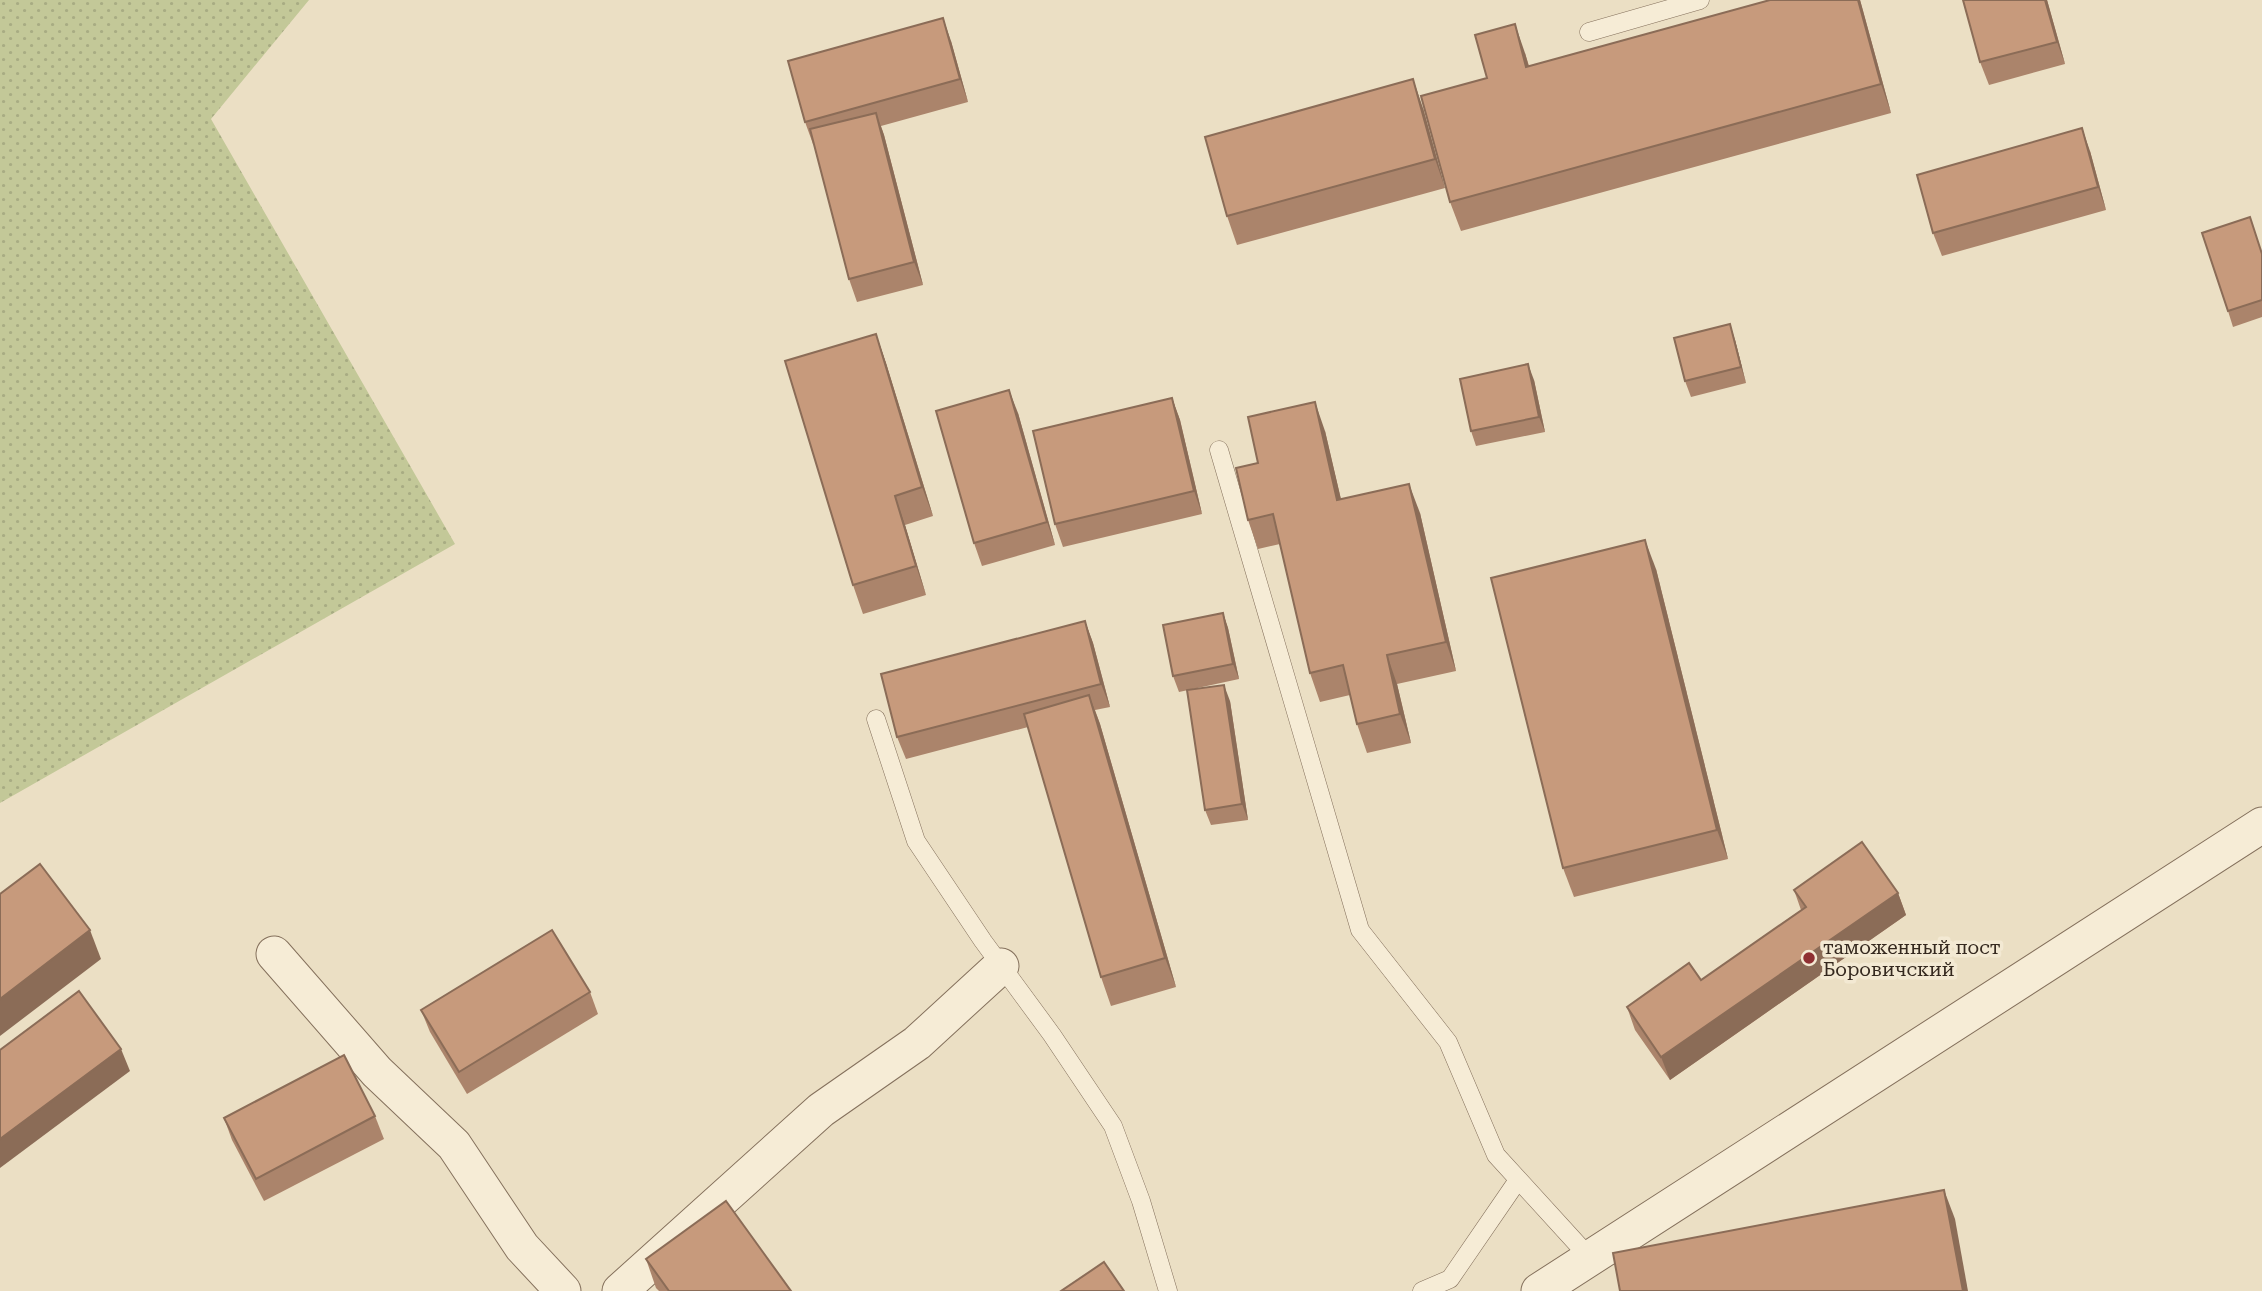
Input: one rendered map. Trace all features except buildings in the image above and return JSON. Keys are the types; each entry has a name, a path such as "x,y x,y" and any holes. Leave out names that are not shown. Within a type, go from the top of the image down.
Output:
{"street":[{"path":"1539,1291 2262,825"},
{"path":"274,954 377,1072 454,1145 522,1247 564,1291"},
{"path":"620,1291 821,1110 917,1043 1001,966"}],"lane":[{"path":"1589,32 1700,0"},
{"path":"1219,450 1360,930 1448,1042 1496,1155 1590,1258"},
{"path":"876,719 916,841 1113,1126 1141,1201 1168,1291"},
{"path":"1422,1291 1450,1279 1518,1180"}],"green space":[{"path":"0,0 309,0 211,119 455,544 0,803"}],"place":[{"name":"таможенный пост Боровичский","path":"1809,958"}]}
